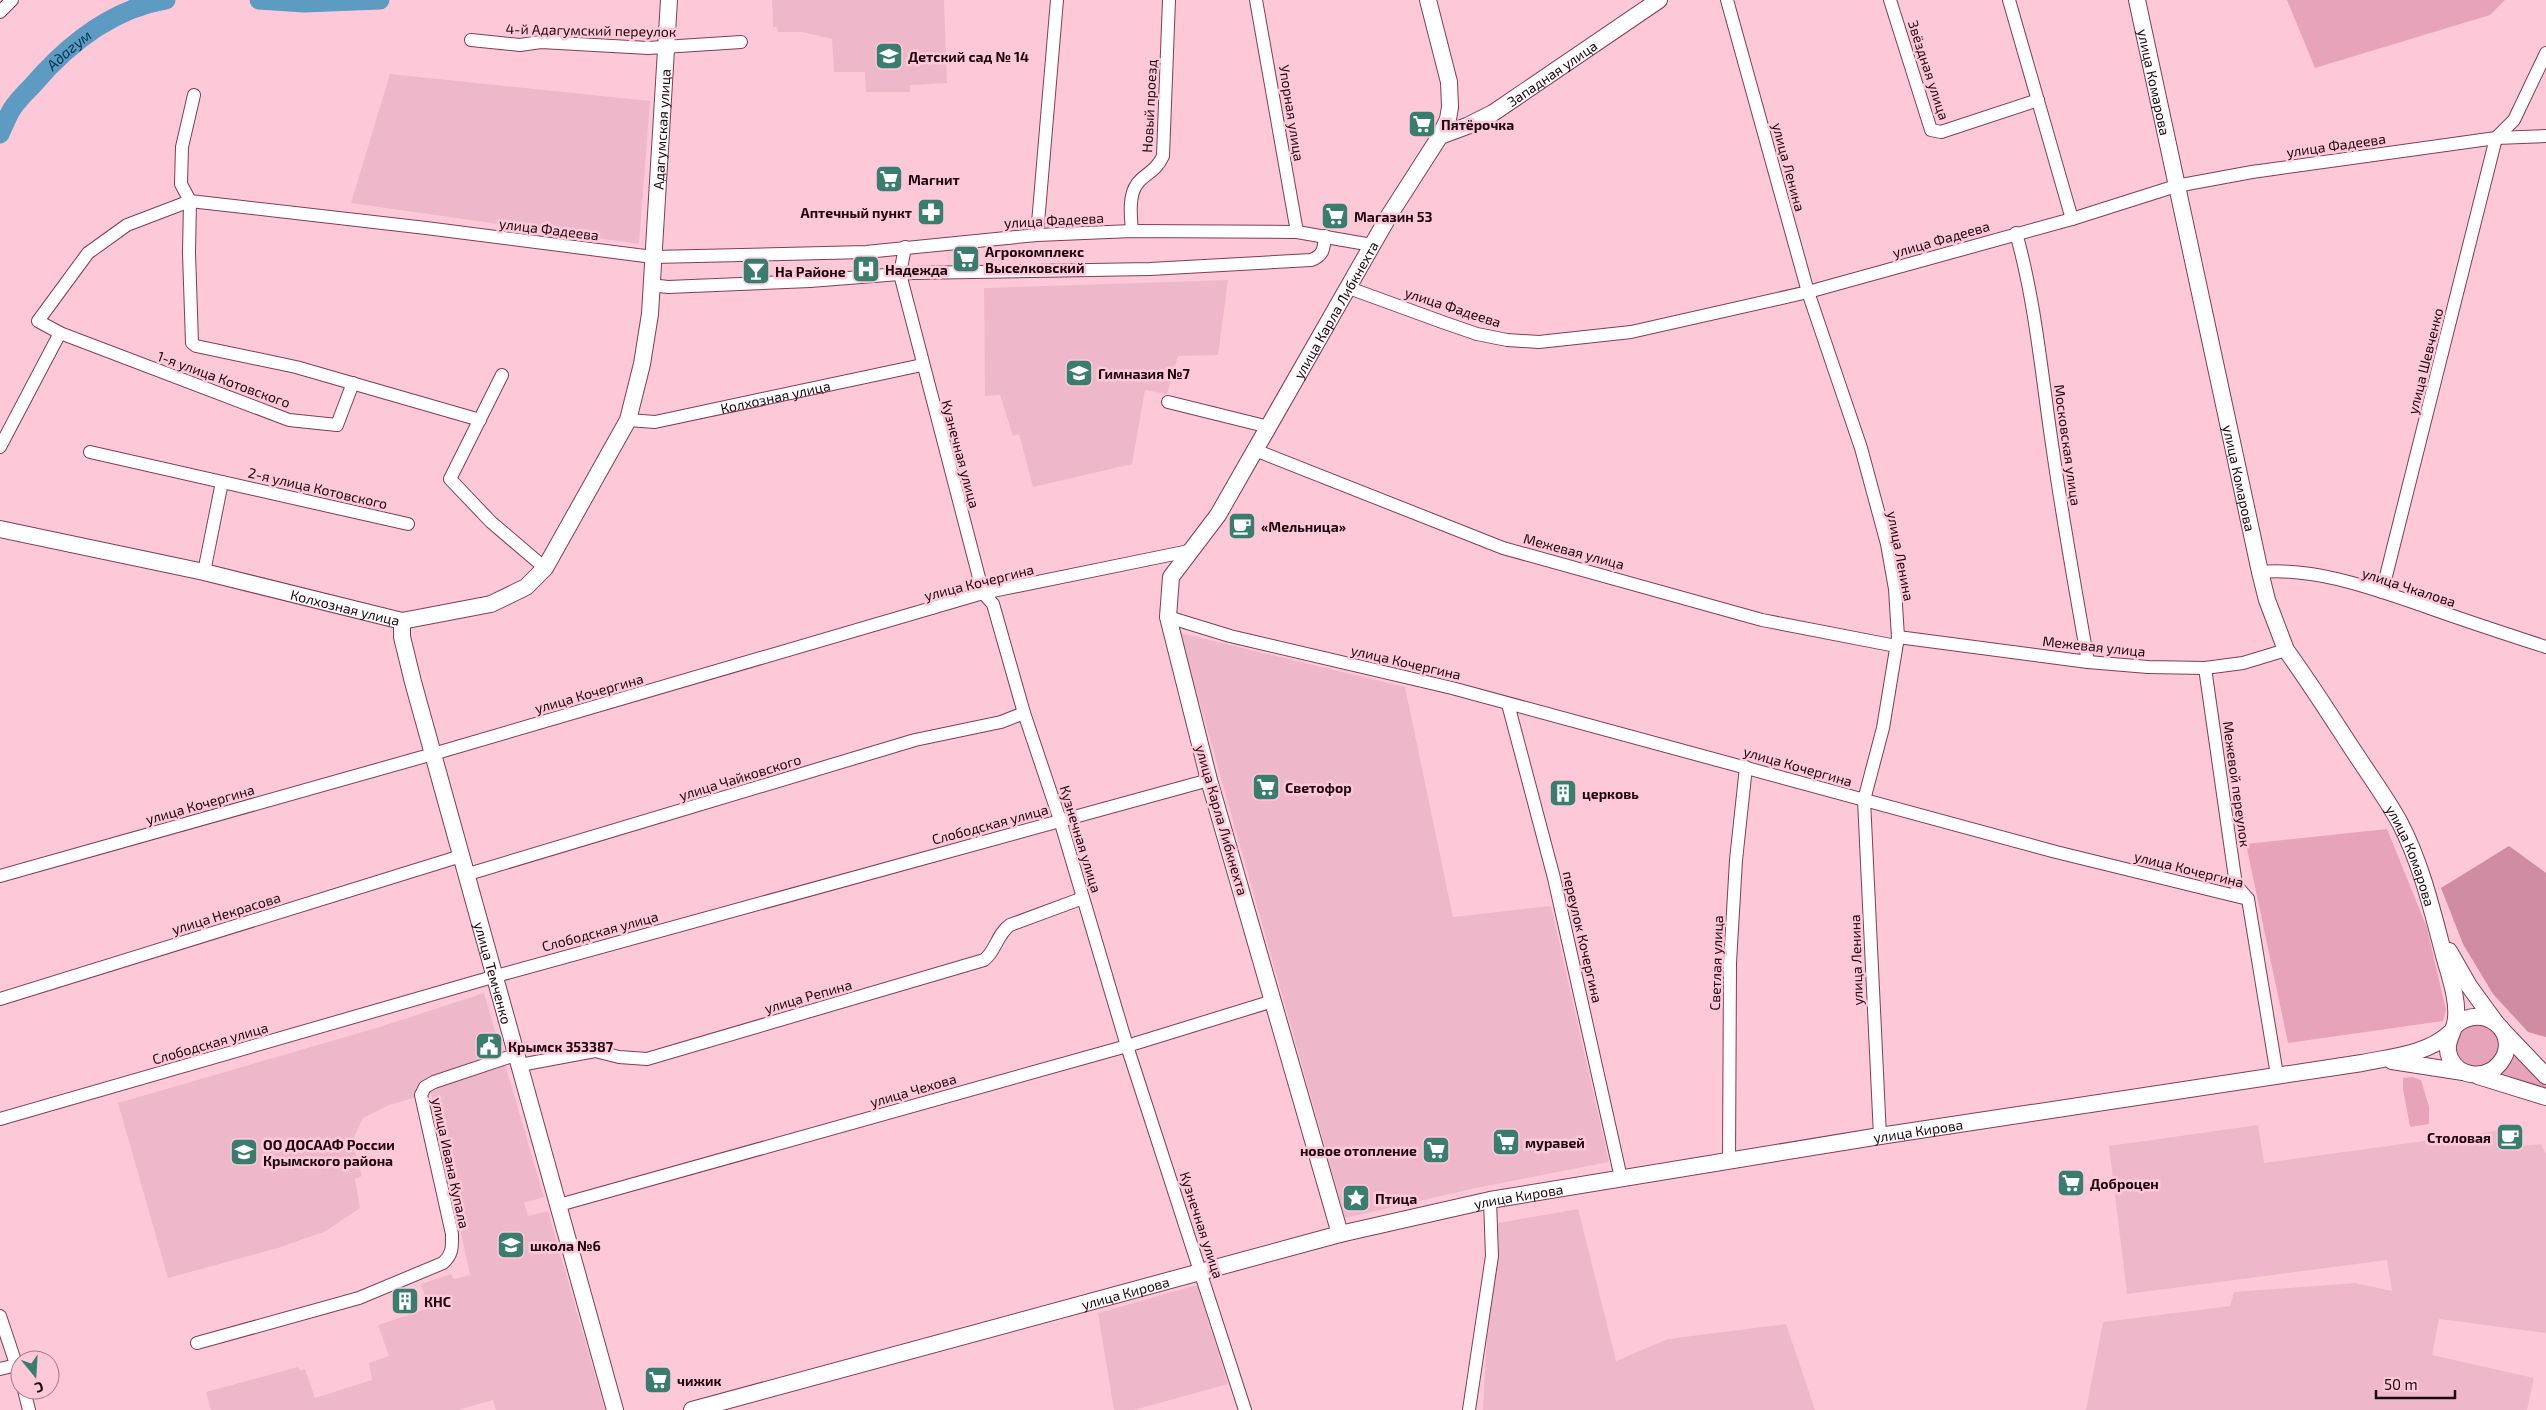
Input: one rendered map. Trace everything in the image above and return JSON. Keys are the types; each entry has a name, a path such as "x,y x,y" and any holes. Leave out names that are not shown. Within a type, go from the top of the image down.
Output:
{"main road":[{"name":"Адагумская улица","path":"652,257 669,0"},
{"name":"улица Карла Либкнехта","path":"1340,1234 1209,780 1168,616 1171,578 1218,515 1372,245 1440,136 1448,118 1450,94 1428,0"},
{"name":"Западная улица","path":"1440,136 1467,126 1493,113 1660,0"},
{"name":"улица Комарова","path":"2137,0 2267,600 2286,650 2400,824 2416,860 2434,920"},
{"name":"Колхозная улица","path":"0,528 204,572 402,621 490,604 526,587 545,568 628,420 642,364 650,314 652,257"},
{"name":"улица Темченко","path":"402,621 402,637 412,682 465,875 496,976 615,1410"},
{"path":"2434,920 2454,960 2499,1026 2546,1076"},
{"path":"2434,920 2456,1009 2448,1049 2450,1058 2470,1074"},
{"path":"2362,1063 2436,1043 2468,1017 2488,1018 2499,1026 2506,1045 2501,1062 2495,1068 2470,1074"},
{"path":"2362,1063 2406,1062 2470,1074 2546,1097"},
{"name":"улица Кирова","path":"692,1410 1340,1234 1490,1200 1880,1136 2362,1063"}],"street":[{"path":"0,12 12,0"},
{"path":"1037,235 1058,0"},
{"name":"Новый проезд","path":"1132,231 1133,191 1137,183 1155,169 1163,156 1169,0"},
{"name":"Упорная улица","path":"1256,0 1296,232"},
{"name":"улица Ленина","path":"1727,0 1808,292 1862,448 1882,525 1895,590 1897,642 1883,728 1864,800 1880,1136"},
{"name":"Звёздная улица","path":"1890,0 1932,130 1941,132 2038,100"},
{"path":"2009,0 2072,218"},
{"name":"4-й Адагумский переулок","path":"471,40 520,45 541,42 648,48 741,42"},
{"path":"2496,138 2514,120 2546,53"},
{"path":"190,201 181,184 182,147 194,95"},
{"name":"улица Фадеева","path":"1349,288 1477,334 1508,340 1540,342 1631,332 1808,292 2072,218 2176,186 2252,172 2496,138 2546,136"},
{"name":"улица Шевченко","path":"2382,592 2496,138"},
{"name":"улица Фадеева","path":"60,333 38,322 88,253 127,225 190,201 426,228 652,257 866,252 1037,235 1132,231 1296,232 1372,245"},
{"name":"1-я улица Котовского","path":"190,201 191,338 196,346 296,367 480,420"},
{"name":"Московская улица","path":"2016,233 2022,255 2039,348 2053,453 2088,662"},
{"path":"650,285 668,287 810,281 900,274 1150,269 1311,260 1318,257 1323,251 1325,236"},
{"path":"900,274 905,247"},
{"name":"Кузнечная улица","path":"900,274 922,365 983,594 993,604 1024,713 1060,820 1127,1046 1245,1410"},
{"path":"0,447 60,333"},
{"name":"1-я улица Котовского","path":"60,333 289,420 337,424 353,382"},
{"name":"Колхозная улица","path":"628,420 655,422 922,365"},
{"path":"502,375 450,479 491,522 545,568"},
{"path":"1168,402 1269,427"},
{"name":"Межевая улица","path":"1255,450 1504,548 1762,620 1897,642 2148,667 2205,668 2243,663 2286,650"},
{"name":"2-я улица Котовского","path":"90,452 408,524"},
{"path":"204,572 222,482"},
{"name":"улица Кочергина","path":"0,876 433,754 983,594 1190,551"},
{"name":"улица Чкалова","path":"2260,572 2279,570 2316,575 2382,592 2546,647"},
{"name":"улица Кочергина","path":"1168,616 1230,636 1452,688 2056,852 2248,899 2276,1075"},
{"name":"Межевой переулок","path":"2205,668 2236,885 2248,899"},
{"name":"переулок Кочергина","path":"1508,704 1554,878 1621,1178"},
{"name":"улица Чайковского","path":"465,875 915,740 1001,722 1024,713"},
{"name":"Светлая улица","path":"1729,1161 1730,963 1736,860 1746,767"},
{"name":"Слободская улица","path":"0,1119 496,976 1209,780"},
{"name":"улица Некрасова","path":"0,999 461,856"},
{"name":"улица Репина","path":"519,1059 594,1051 619,1057 647,1059 984,960 989,956 1002,931 1010,925 1083,898"},
{"name":"улица Чехова","path":"559,1204 1127,1046 1273,1001"},
{"name":"улица Ивана Купала","path":"197,1343 359,1298 442,1263 449,1258 452,1250 452,1234 420,1095 425,1087 434,1082 519,1059"},
{"path":"1469,1410 1492,1256 1490,1200"},
{"path":"0,1316 11,1350"}],"shaded area":[{"name":"Детский сад № 14","path":"772,0 944,0 947,83 910,85 910,92 866,92 865,72 834,72 832,39 802,32 778,32 777,27 773,27"},
{"path":"2287,0 2505,0 2490,15 2315,68"},
{"path":"390,74 650,101 639,244 351,203"},
{"name":"Гимназия №7","path":"1228,280 1218,355 1178,356 1167,394 1145,390 1132,464 1033,487 1019,434 1013,436 1000,395 985,396 984,288"},
{"path":"1180,633 1405,687 1453,917 1551,906 1609,1162 1476,1188 1345,1218"},
{"path":"2387,829 2427,928 2446,1010 2443,1021 2288,1043 2246,844"},
{"path":"2509,846 2546,873 2546,1037 2528,1032 2493,994 2463,944 2441,888"},
{"path":"484,993 544,1197 524,1203 528,1216 548,1211 605,1410 496,1410 493,1400 458,1410 211,1410 206,1392 298,1367 300,1371 305,1369 315,1398 372,1380 369,1363 389,1356 378,1325 429,1308 421,1284 451,1274 454,1279 470,1275 431,1093 389,1105 363,1118 352,1142 362,1176 355,1179 360,1208 326,1231 278,1248 168,1278 118,1103 383,1026"},
{"path":"2473,1024 2481,1024 2493,1030 2499,1046 2493,1062 2481,1068 2473,1068 2461,1062 2455,1050 2455,1042 2461,1030"},
{"path":"2511,1050 2546,1083 2546,1088 2496,1073"},
{"path":"2413,1077 2421,1080 2429,1107 2429,1124 2410,1127 2403,1089 2403,1078"},
{"path":"2258,1125 2264,1163 2518,1128 2521,1146 2541,1144 2546,1154 2546,1333 2439,1319 2432,1355 2534,1378 2527,1410 2086,1410 2103,1322 2230,1306 2234,1292 2355,1283 2392,1291 2387,1260 2127,1294 2109,1146"},
{"path":"1578,1209 1616,1361 1668,1339 1786,1324 1815,1410 1483,1410 1489,1298 1497,1261 1498,1223"},
{"path":"1197,1285 1228,1384 1134,1410 1114,1410 1098,1313"}],"waterway":[{"name":"Адагум","path":"0,134 10,112 19,100 76,43 109,20 127,11 166,0"},
{"name":"Адагум","path":"259,0 304,3 380,0"}],"place":[{"name":"Детский сад № 14","path":"889,56"},
{"name":"Пятёрочка","path":"1422,124"},
{"name":"Магнит","path":"889,179"},
{"name":"Аптечный пункт","path":"931,212"},
{"name":"Магазин 53","path":"1335,216"},
{"name":"Агрокомплекс Выселковский","path":"966,259"},
{"name":"Надежда","path":"866,269"},
{"name":"На Районе","path":"756,271"},
{"name":"Гимназия №7","path":"1079,373"},
{"name":"«Мельница»","path":"1242,526"},
{"name":"Светофор","path":"1266,787"},
{"name":"церковь","path":"1563,793"},
{"name":"Крымск 353387","path":"489,1046"},
{"name":"Столовая","path":"2510,1137"},
{"name":"муравей","path":"1506,1142"},
{"name":"новое отопление","path":"1436,1150"},
{"name":"ОО ДОСААФ России Крымского района","path":"244,1152"},
{"name":"Доброцен","path":"2071,1183"},
{"name":"Птица","path":"1356,1198"},
{"name":"школа №6","path":"511,1245"},
{"name":"КНС","path":"405,1301"},
{"name":"чижик","path":"658,1380"}]}
